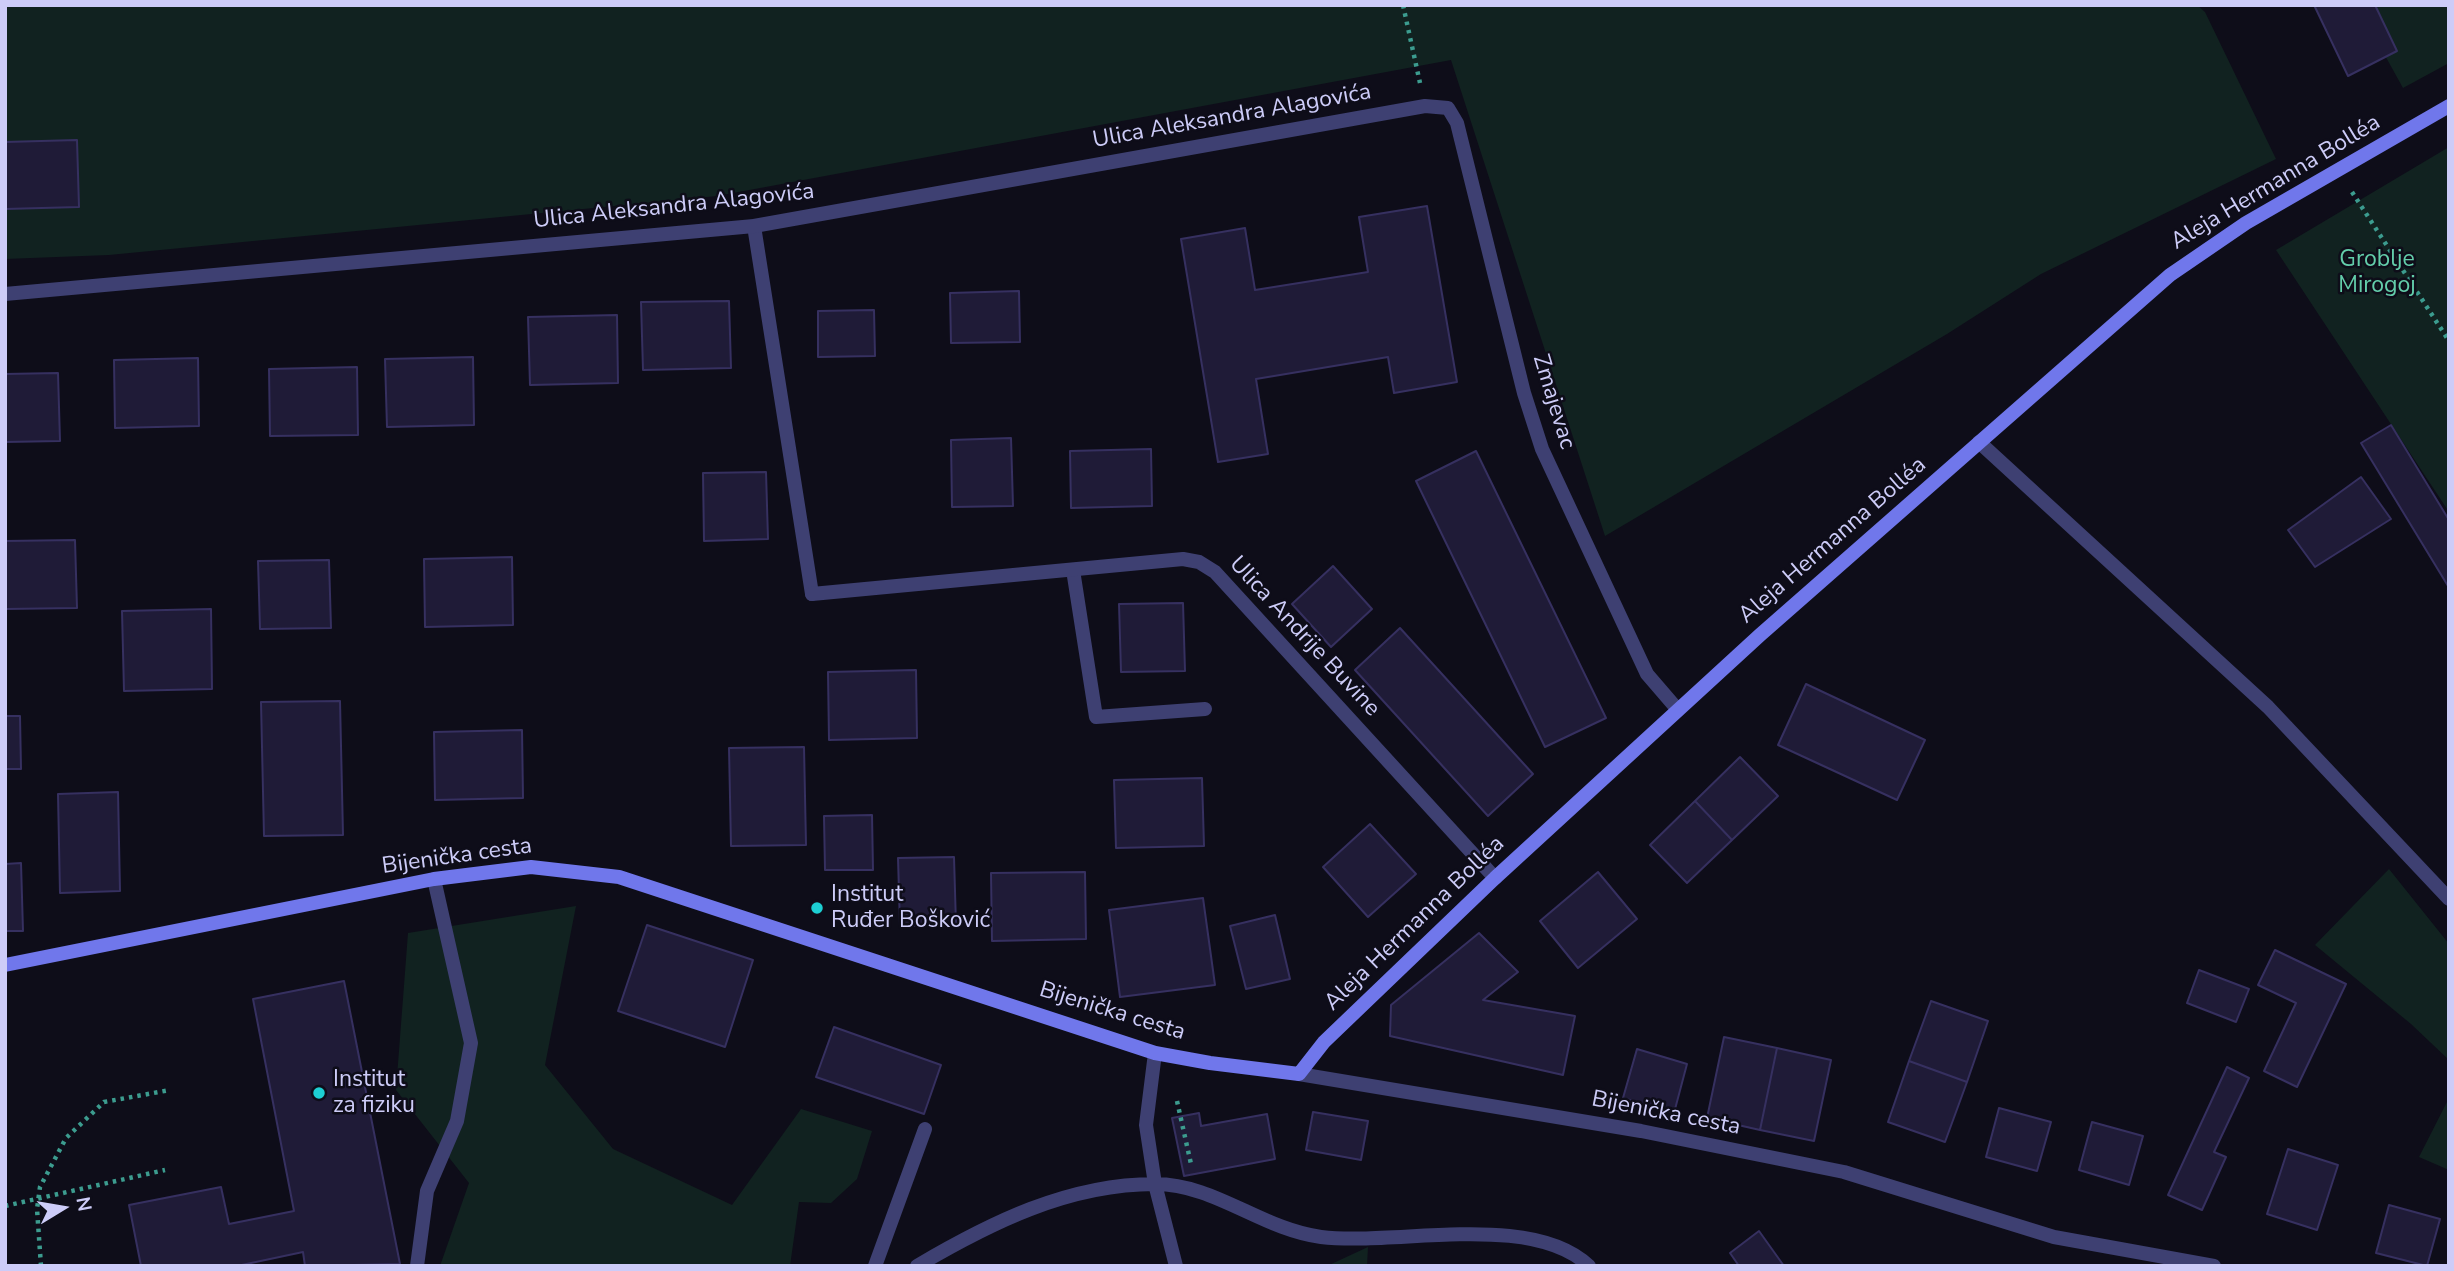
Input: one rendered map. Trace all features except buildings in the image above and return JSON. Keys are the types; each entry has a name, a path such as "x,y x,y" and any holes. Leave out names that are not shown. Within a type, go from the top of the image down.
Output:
{"main road":[{"name":"Aleja Hermanna Bolléa","path":"1299,1074 1324,1042 1495,878 1678,709 2169,275 2246,223 2449,106"},
{"name":"Bijenička cesta","path":"5,965 434,879 531,867 619,877 1155,1053 1299,1074"}],"street":[{"name":"Ulica Aleksandra Alagovića","path":"5,294 754,226 1425,106"},
{"name":"Zmajevac","path":"1425,106 1448,108 1457,122 1524,393 1542,449 1647,674 1678,709"},
{"name":"Ulica Andrije Buvine","path":"754,226 812,594 1183,559 1199,562 1215,572 1495,878"},
{"path":"1979,442 2267,707 2449,899"},
{"path":"1073,570 1096,717 1205,709"},
{"path":"417,1266 427,1191 457,1121 471,1043 434,879"},
{"path":"1155,1053 1146,1108 1155,1184 1176,1266"},
{"name":"Bijenička cesta","path":"1299,1074 1641,1130 1844,1172 2054,1237 2214,1266"},
{"path":"875,1266 925,1129"},
{"path":"917,1266 996,1223 1074,1193 1155,1184 1196,1188 1277,1227 1320,1237 1384,1240 1505,1234 1556,1243 1589,1266"}],"path":[{"path":"1403,5 1420,83"},
{"path":"2352,191 2449,341"},
{"path":"41,1266 38,1199 49,1167 66,1138 97,1108 117,1098 170,1090"},
{"path":"1177,1100 1196,1188"},
{"path":"5,1206 165,1170"}],"green space":[{"path":"5,5 2197,5 2205,12 2276,159 2041,274 1947,334 1605,536 1451,60 717,196 109,255 5,259"},
{"path":"2357,5 2449,5 2449,63 2403,88"},
{"name":"Groblje Mirogoj","path":"2449,147 2449,512 2276,250"},
{"path":"2389,869 2449,944 2449,1060 2411,1024 2315,945"},
{"path":"576,906 545,1065 613,1149 732,1205 801,1109 872,1131 857,1179 831,1203 799,1202 790,1266 440,1266 469,1183 396,1090 408,933"},
{"path":"2449,1098 2449,1170 2419,1157"},
{"path":"1368,1247 1367,1266 1327,1266"}],"place":[{"name":"Institut Ruđer Bošković","path":"817,908"},
{"name":"Institut za fiziku","path":"319,1093"}]}
